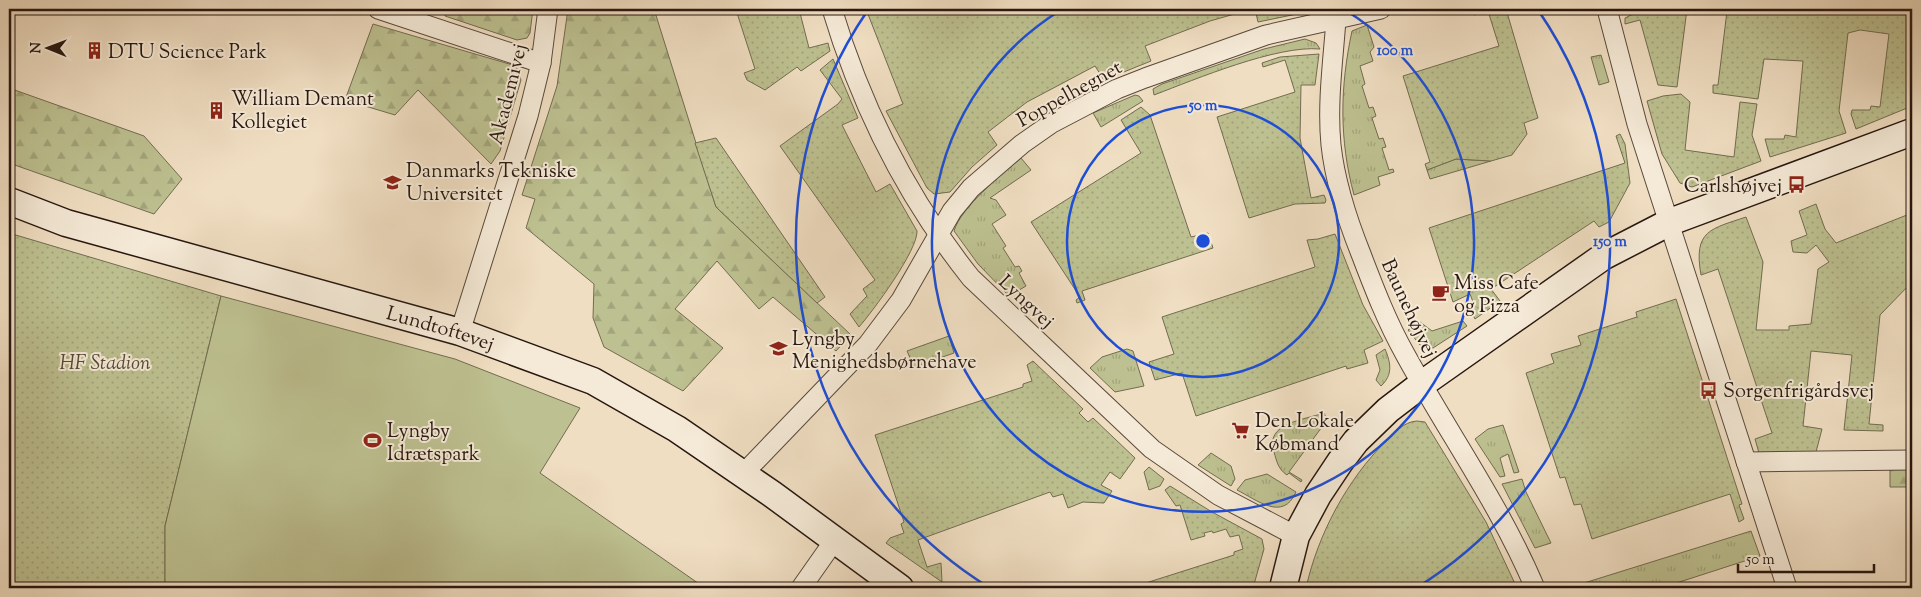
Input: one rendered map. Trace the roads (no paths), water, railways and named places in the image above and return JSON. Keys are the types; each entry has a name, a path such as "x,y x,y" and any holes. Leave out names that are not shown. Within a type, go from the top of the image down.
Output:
{"street":[{"path":"378,9 541,63"},
{"name":"Akademivej","path":"460,332 528,116 541,63 548,9"},
{"name":"Lyngvej","path":"832,9 843,48 875,123 901,174 951,253 971,278 1152,449 1218,495 1296,536"},
{"name":"Poppelhegnet","path":"743,474 868,344 901,300 952,211 971,188 1022,144 1052,123 1117,89 1189,61 1266,35 1381,9"},
{"path":"1607,9 1637,124 1787,588"},
{"name":"Baunehøjvej","path":"1336,20 1330,112 1331,145 1336,178 1348,222 1378,299 1422,384 1498,509 1535,588"},
{"path":"1283,588 1296,536 1318,495 1356,442 1388,410 1422,384 1604,256 1670,222 1912,132"},
{"name":"Lundtoftevej","path":"9,201 66,223 460,332 593,381 650,412 743,474 900,588"},
{"path":"1746,462 1912,460"},
{"path":"801,588 834,541"}],"place":[{"name":"DTU Science Park","path":"94,51"},
{"name":"William Demant Kollegiet","path":"217,110"},
{"name":"Danmarks Tekniske Universitet","path":"392,182"},
{"name":"Carlshøjvej","path":"1796,185"},
{"name":"Miss Cafe og Pizza","path":"1440,293"},
{"name":"Lyngby Menighedsbørnehave","path":"778,349"},
{"name":"Sorgenfrigårdsvej","path":"1709,390"},
{"name":"Den Lokale Købmand","path":"1241,431"},
{"name":"Lyngby Idrætspark","path":"373,441"}],"park label":[{"name":"HF Stadion","path":"105,362"}]}
